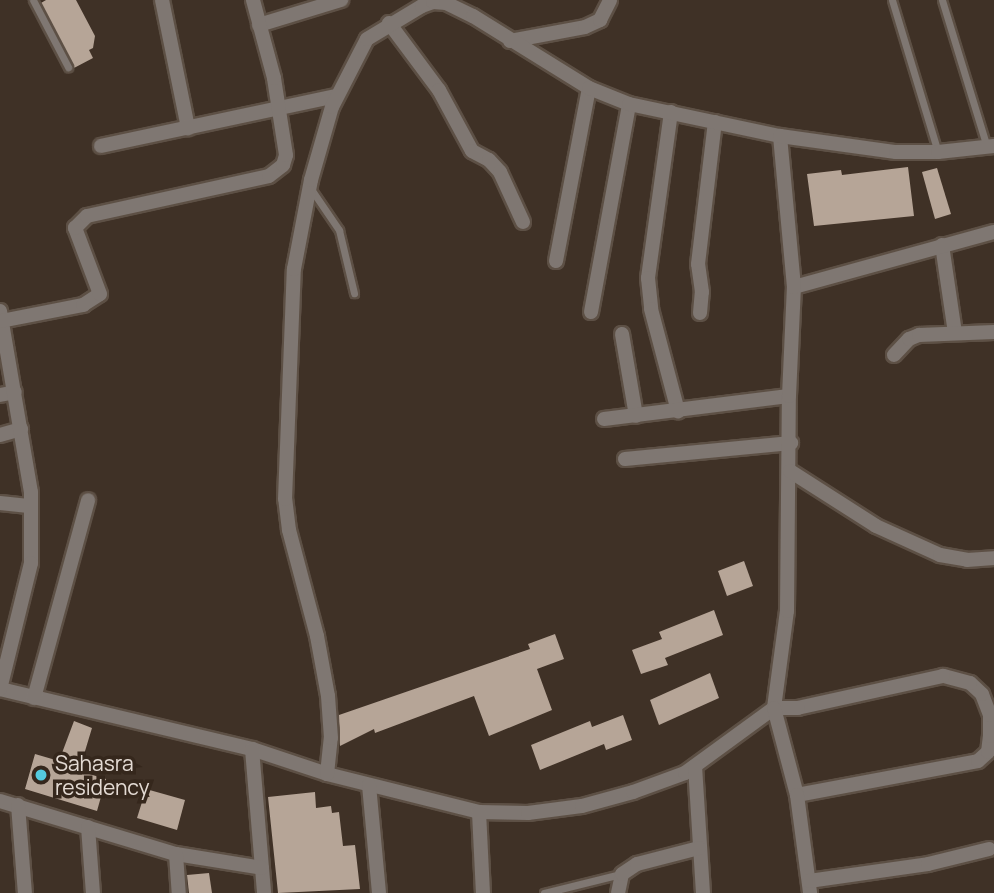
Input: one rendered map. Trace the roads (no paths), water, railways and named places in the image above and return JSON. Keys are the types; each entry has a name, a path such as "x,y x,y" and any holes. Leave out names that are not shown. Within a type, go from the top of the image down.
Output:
{"street":[{"path":"162,0 188,128"},
{"path":"253,0 279,109 286,155 277,172 87,216 75,228 98,285 100,294 95,300 1,316 7,394 21,429 31,506 31,563 0,689 252,749 327,774 479,812 528,813 582,806 633,792 685,773 774,708 798,708 943,676 970,683 982,694 990,715 988,752 978,761 797,795"},
{"path":"259,25 341,0"},
{"path":"510,41 585,27 600,20 610,0"},
{"path":"327,774 331,738 328,696 317,636 289,530 285,499 294,269 309,187 337,96 362,45 389,23 433,1 458,4 510,41 589,88 629,104 780,136 896,152 938,152 990,147"},
{"path":"389,23 439,90 472,150 489,160 500,172 523,222"},
{"path":"556,261 589,88"},
{"path":"101,146 337,96"},
{"path":"591,312 629,104"},
{"path":"671,112 648,286 651,309 678,411"},
{"path":"700,313 702,292 698,264 715,122"},
{"path":"780,136 794,287 789,396 791,443 786,611 774,708 797,795 810,887 989,849"},
{"path":"794,287 994,232"},
{"path":"942,245 956,333"},
{"path":"894,355 909,339 919,335 994,332"},
{"path":"622,334 636,416"},
{"path":"604,419 789,396"},
{"path":"0,435 21,429"},
{"path":"625,459 791,443"},
{"path":"790,471 876,526 940,555 967,560 994,558"},
{"path":"34,698 88,500"},
{"path":"0,503 31,506"},
{"path":"252,749 264,893"},
{"path":"695,766 703,893"},
{"path":"369,785 379,893"},
{"path":"0,801 176,854 262,868"},
{"path":"18,805 25,893"},
{"path":"479,812 483,893"},
{"path":"88,827 93,893"},
{"path":"618,893 622,874 637,864 699,848"},
{"path":"176,854 179,893"}],"lane":[{"path":"33,0 68,67"},
{"path":"892,0 938,152"},
{"path":"942,0 990,147"},
{"path":"309,187 338,230 354,293"},
{"path":"544,893 622,874"}],"place":[{"name":"Sahasra residency","path":"41,775"}]}
